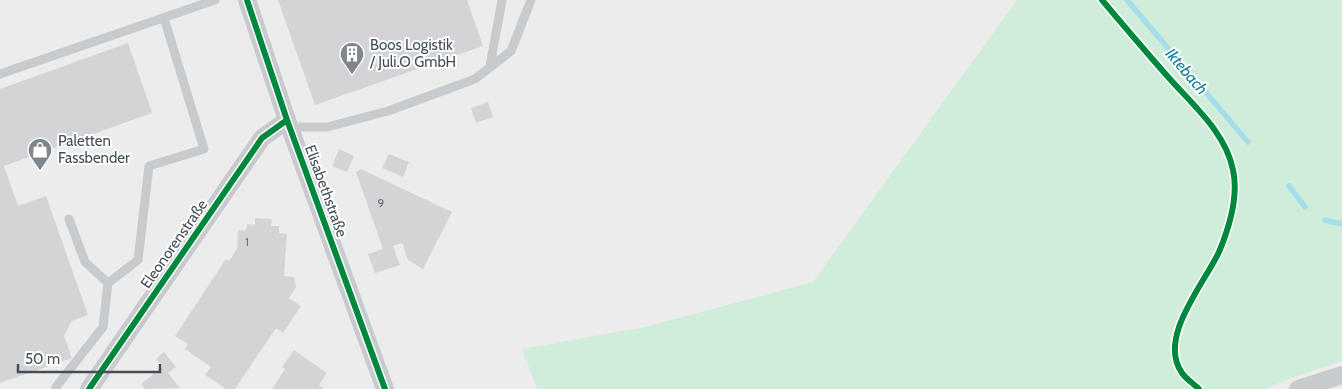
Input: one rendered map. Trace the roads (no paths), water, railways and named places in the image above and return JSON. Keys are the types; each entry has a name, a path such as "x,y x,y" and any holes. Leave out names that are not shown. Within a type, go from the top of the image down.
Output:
{"street":[{"name":"Elisabethstraße","path":"247,0 288,124 385,389"},
{"name":"Eleonorenstraße","path":"89,389 262,138 288,124"},
{"path":"1298,389 1342,375"}],"lane":[{"path":"0,74 215,0"},
{"path":"490,66 502,0"},
{"path":"288,124 327,127 388,111 475,79 511,51 531,0"},
{"path":"56,387 103,327 108,283 138,260 149,166 204,150 164,18"},
{"path":"69,219 85,262 108,283"}],"waterway":[{"name":"Iktebach","path":"1127,0 1248,142"},
{"name":"Iktebach","path":"1289,186 1305,207"},
{"name":"Iktebach","path":"1325,220 1342,224"}],"place":[{"name":"Boos Logistik / Juli.O GmbH","path":"352,75"},
{"name":"Paletten Fassbender","path":"40,171"}]}
